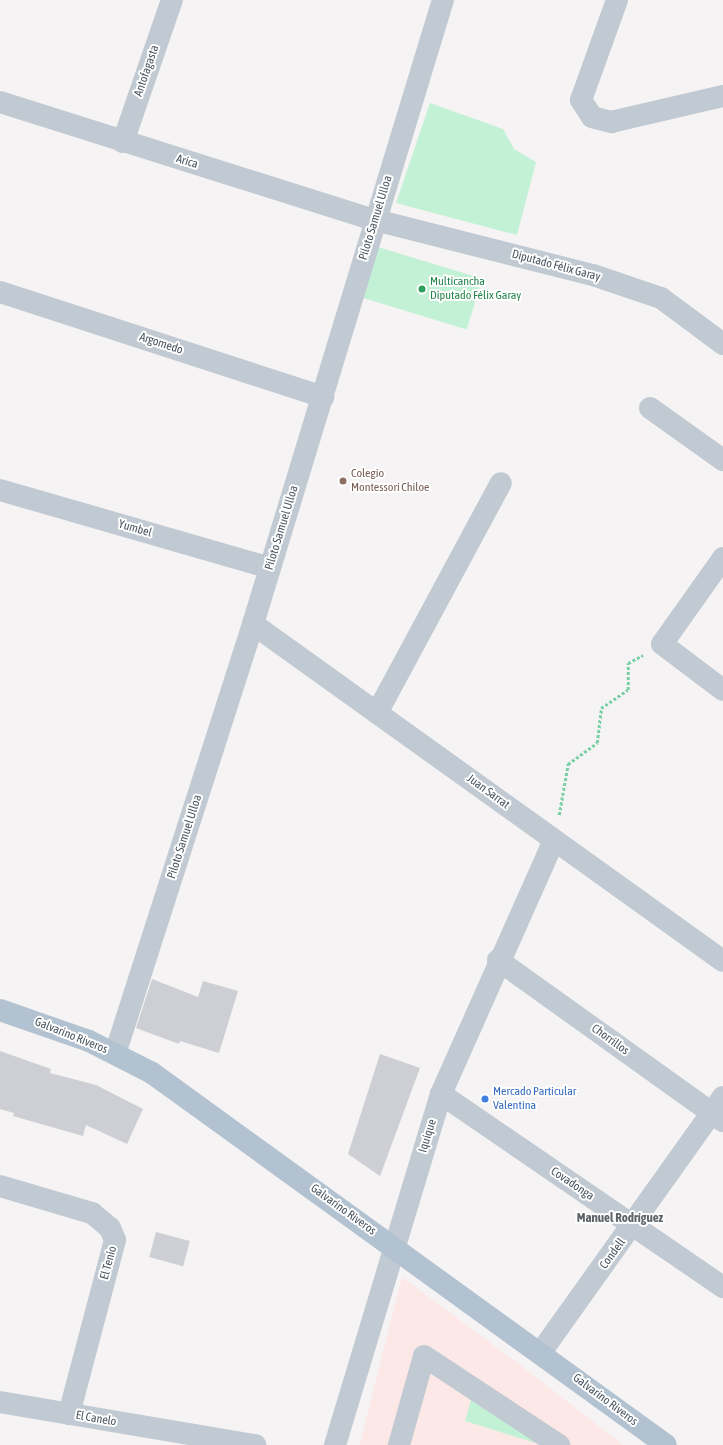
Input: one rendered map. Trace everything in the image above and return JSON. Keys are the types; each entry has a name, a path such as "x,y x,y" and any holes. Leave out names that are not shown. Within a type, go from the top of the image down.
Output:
{"main road":[{"name":"Galvarino Riveros","path":"0,1010 45,1023 115,1054 193,1101 541,1352 666,1445"}],"street":[{"name":"Antofagasta","path":"122,142 172,0"},
{"name":"Piloto Samuel Ulloa","path":"115,1054 253,624 443,0"},
{"path":"617,0 581,100 592,117 611,122 723,96"},
{"name":"Arica","path":"0,102 122,142 375,220"},
{"name":"Diputado Félix Garay","path":"375,220 593,275 661,298 723,344"},
{"name":"Argomedo","path":"0,292 323,397"},
{"path":"650,408 723,460"},
{"path":"378,713 501,483"},
{"name":"Yumbel","path":"2,496 270,568"},
{"path":"723,558 662,644 723,690"},
{"name":"Juan Sarrat","path":"253,624 723,961"},
{"name":"Iquique","path":"335,1445 441,1094 498,960 554,840"},
{"name":"Chorrillos","path":"498,960 719,1110"},
{"name":"Covadonga","path":"441,1094 723,1287"},
{"name":"Condell","path":"541,1352 719,1110"},
{"name":"El Tenío","path":"0,1186 92,1213 106,1224 115,1240 69,1414"},
{"path":"398,1445 424,1356 559,1445"},
{"name":"El Canelo","path":"0,1402 192,1436 255,1445"}],"path":[{"path":"554,840 568,764 597,743 600,708 628,690 628,662 662,644"}],"shaded area":[{"path":"402,1277 528,1371 623,1445 360,1445"}],"green space":[{"path":"430,103 503,129 514,149 536,162 517,235 396,203"},
{"name":"Multicancha Diputado Félix Garay","path":"378,247 482,279 467,330 363,298"},
{"path":"474,1389 542,1445 465,1421"}],"building":[{"path":"152,979 198,997 203,981 238,991 219,1053 180,1041 179,1044 136,1028"},
{"path":"0,1051 51,1069 50,1073 96,1085 143,1109 127,1144 86,1125 83,1136 13,1116 14,1113 0,1109"},
{"path":"380,1054 420,1068 380,1176 348,1154"},
{"path":"156,1232 190,1241 183,1266 149,1257"}],"place":[{"name":"Multicancha Diputado Félix Garay","path":"422,289"},
{"name":"Colegio Montessori Chiloe","path":"343,481"},
{"name":"Mercado Particular Valentina","path":"485,1099"}],"district":[{"name":"Manuel Rodríguez","path":"620,1218"}]}
